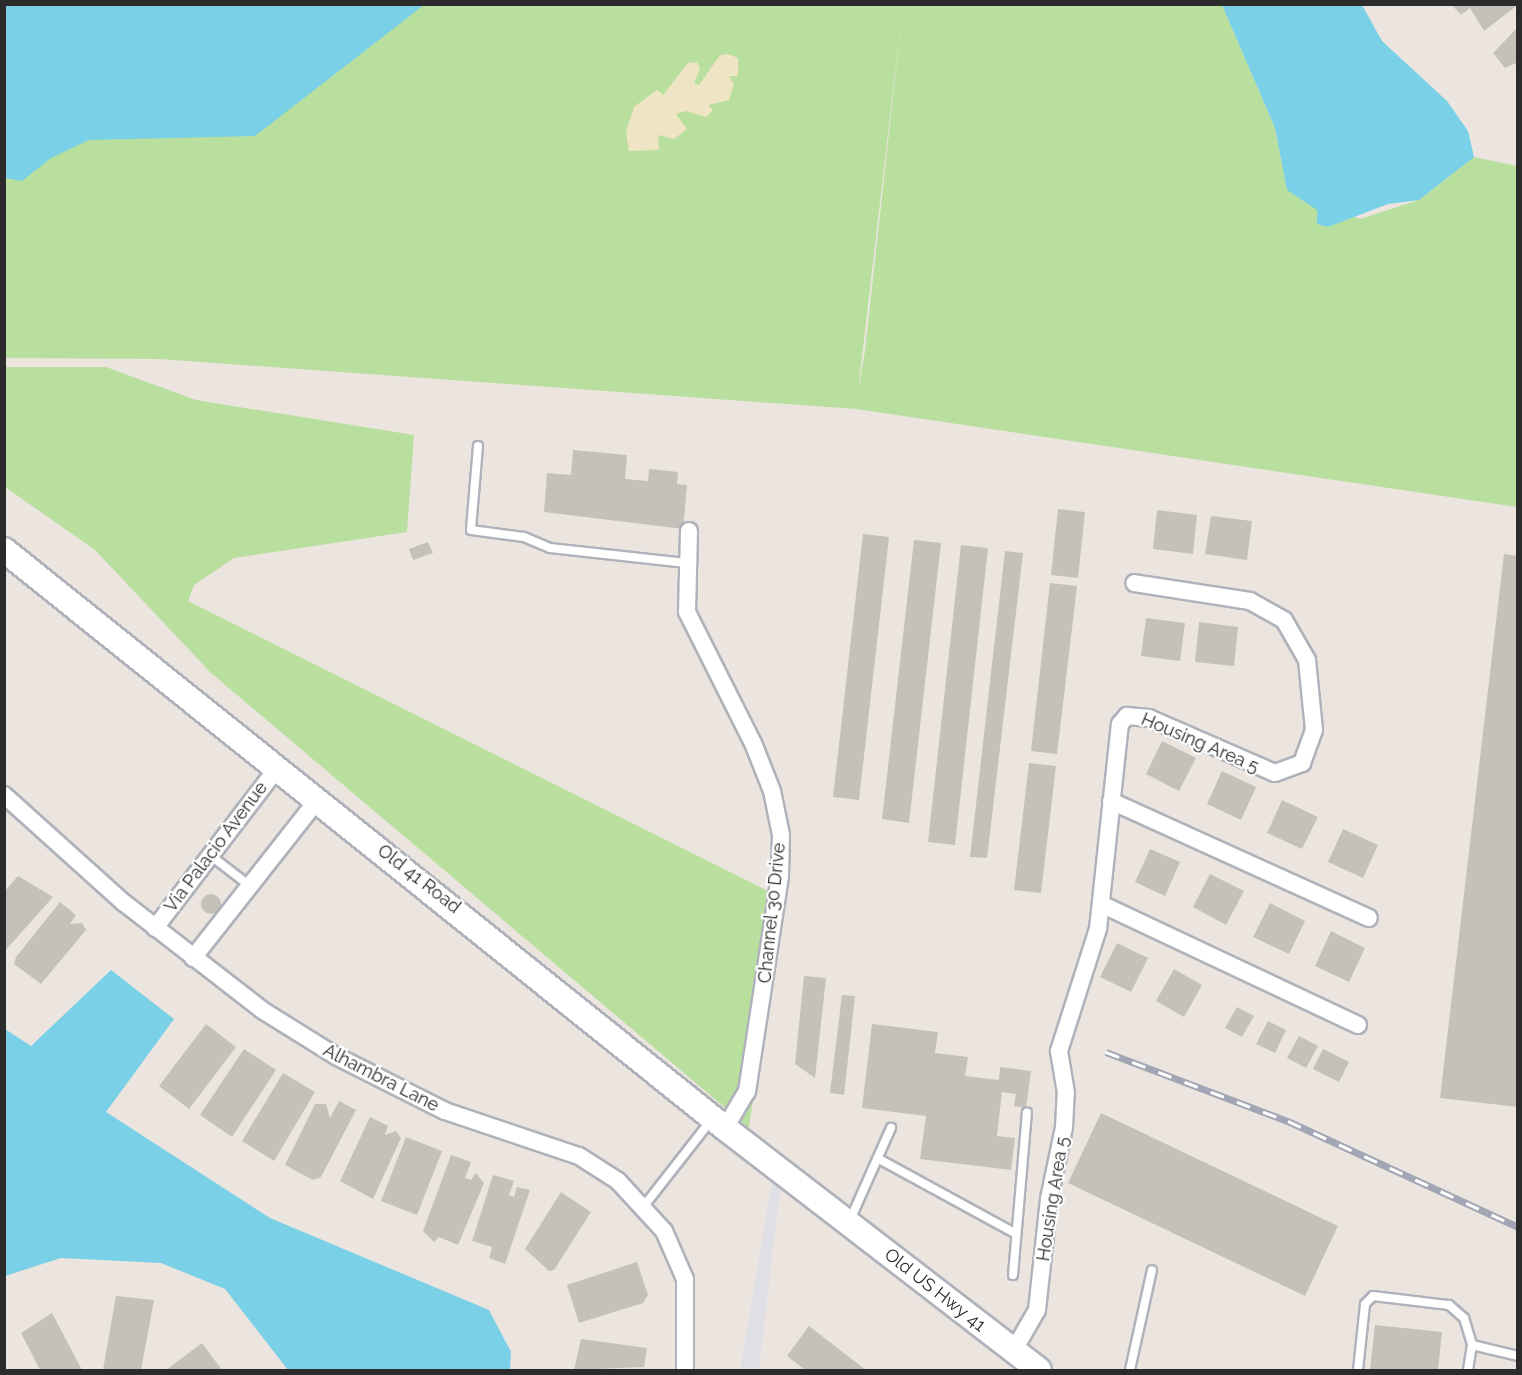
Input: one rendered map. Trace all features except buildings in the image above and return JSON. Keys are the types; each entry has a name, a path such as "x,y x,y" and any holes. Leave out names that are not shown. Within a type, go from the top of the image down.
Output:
{"street":[{"name":"Channel 30 Drive","path":"688,531 687,612 753,743 772,791 781,835 780,876 747,1091 719,1122"},
{"name":"Old 41 Road","path":"4,550 840,1217"},
{"name":"Housing Area 5","path":"1014,1350 1037,1310 1049,1198 1064,1127 1066,1093 1059,1052 1074,992 1093,948 1101,904 1120,724 1127,716 1149,718 1275,774 1302,763 1314,730 1307,660 1284,620 1250,601 1134,584"},
{"name":"Via Palacio Avenue","path":"155,928 278,767"},
{"name":"Alhambra Lane","path":"4,795 155,928 193,958 336,1056 445,1111 579,1156 644,1206 664,1231 686,1279 685,1371"},
{"path":"193,958 318,799"},
{"path":"1112,801 1369,918"},
{"path":"1101,904 1358,1025"},
{"name":"Old US Hwy 41","path":"840,1217 1039,1371"}],"lane":[{"path":"478,446 471,530 524,537 549,548 686,563"},
{"path":"210,855 250,886"},
{"path":"1013,1275 1027,1113"},
{"path":"644,1206 719,1122"},
{"path":"840,1217 879,1159 891,1128"},
{"path":"879,1159 1015,1233"},
{"path":"1130,1371 1152,1270"},
{"path":"1358,1371 1365,1304 1372,1296 1449,1305 1464,1318 1472,1345 1468,1371"},
{"path":"1472,1345 1518,1356"}],"shaded area":[{"path":"772,1181 780,1190 759,1370 740,1370"}],"green space":[{"path":"5,5 1222,5 1275,128 1287,190 1360,219 1419,200 1474,157 1517,166 1517,507 856,409 159,359 5,358","holes":["903,6 865,351 858,391"]},
{"path":"5,367 106,367 196,400 414,435 407,532 234,558 194,585 188,601 770,892 771,963 749,1128 211,673 95,550 5,487"}],"sand":[{"path":"728,54 738,58 738,76 729,76 734,84 729,100 708,105 713,110 706,117 686,111 676,114 687,129 674,139 658,135 659,150 629,151 626,131 634,107 657,90 663,95 688,63 697,62 700,69 694,83 699,85 720,55"}],"water":[{"path":"4,5 424,5 255,136 89,140 51,158 22,181 5,178"},
{"path":"1222,5 1362,5 1382,41 1447,101 1468,131 1474,157 1419,200 1388,204 1328,227 1317,224 1317,210 1287,190 1275,128"},
{"path":"111,970 174,1019 106,1112 270,1218 489,1310 511,1352 510,1370 288,1370 225,1289 161,1263 61,1258 5,1276 5,1029 31,1046"}],"railway":[{"path":"1106,1052 1288,1121 1518,1227"}]}
